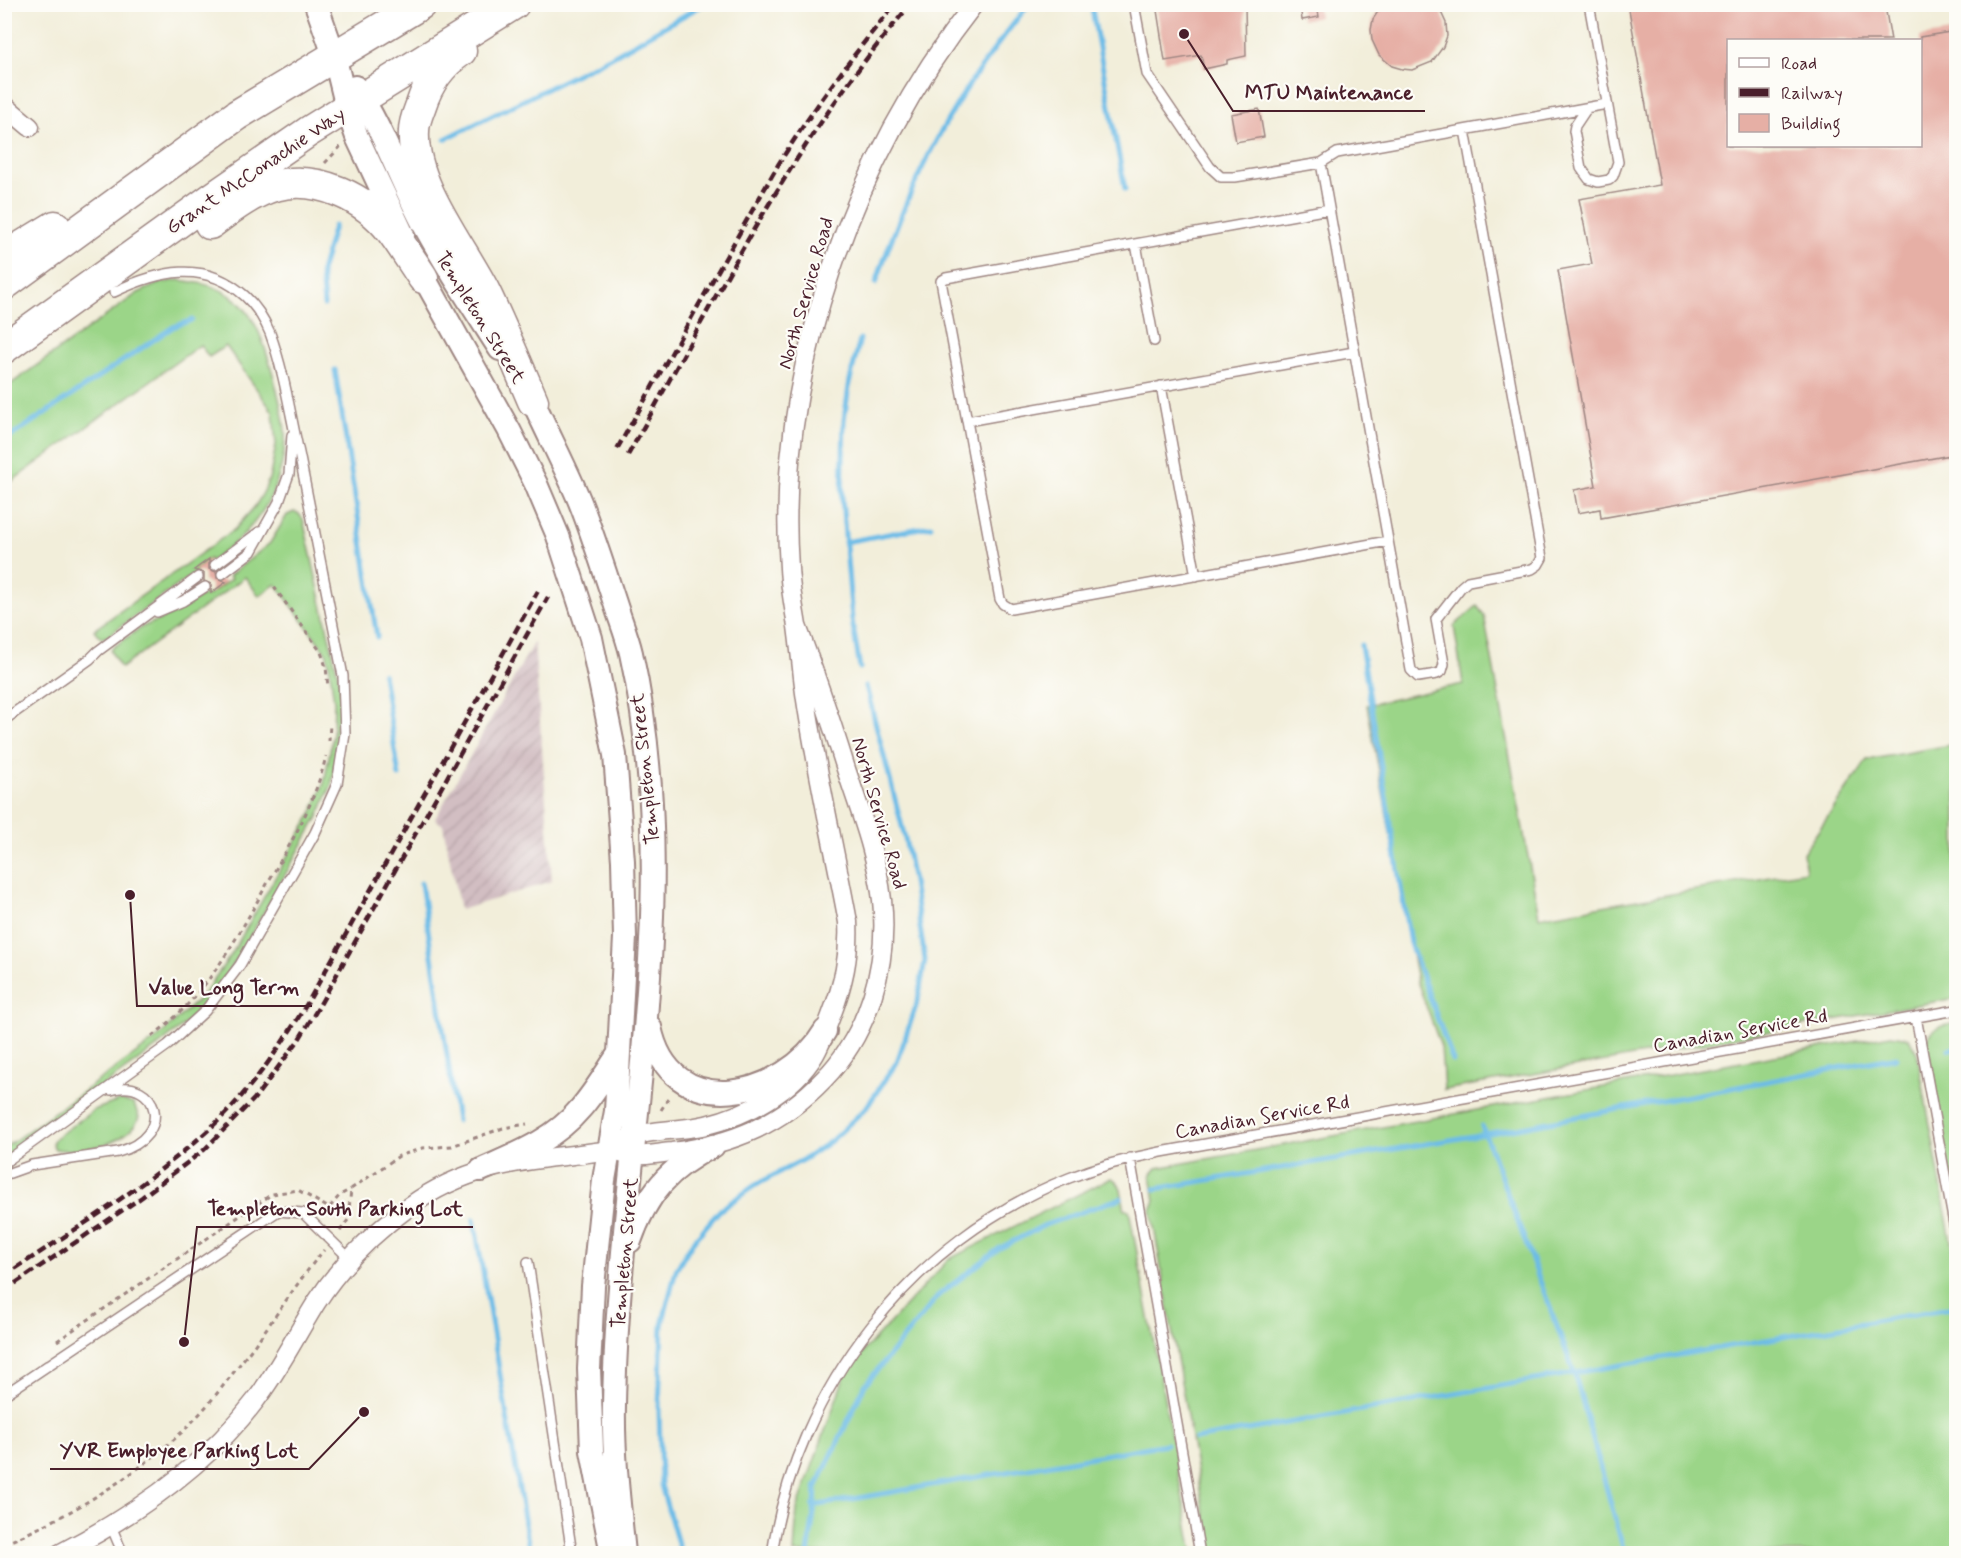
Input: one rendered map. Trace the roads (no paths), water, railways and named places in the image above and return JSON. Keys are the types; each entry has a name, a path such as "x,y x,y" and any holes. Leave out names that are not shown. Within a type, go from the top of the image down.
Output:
{"main road":[{"path":"4,257 421,4"},
{"name":"Grant McConachie Way","path":"4,348 211,199 355,103 514,4"},
{"path":"533,400 484,292 422,179 413,134 417,114 428,87 446,63 473,42 535,4"},
{"path":"4,285 237,115"},
{"path":"4,364 34,347 236,205 272,187 311,183 333,190 367,208 391,231 423,278"}],"street":[{"name":"Templeton Street","path":"316,4 334,55 355,103 468,300 533,400 580,502 631,652 643,728 652,825 653,884 646,1010 620,1292 614,1408 624,1554"},
{"name":"North Service Road","path":"634,1145 721,1122 745,1113 787,1086 814,1054 825,1031 845,972 849,922 806,695 789,570 787,512 789,476 806,363 826,288 852,213 887,138 928,70 974,4"},
{"name":"Templeton Street","path":"355,103 357,137 423,278 473,363 536,484 558,536 591,638 615,755 620,810 625,937 616,1111 604,1180 593,1286 589,1369 592,1451 612,1554"},
{"path":"4,105 30,128"},
{"name":"North Service Road","path":"634,1145 713,1146 747,1134 777,1118 806,1098 843,1056 862,1023 880,966 883,912 873,854 818,682 797,626"},
{"path":"646,1010 656,1048 666,1066 681,1080 708,1092 721,1094 758,1085 787,1071 811,1052 825,1031"},
{"path":"59,1554 111,1526 188,1472 213,1449 239,1422 279,1365 317,1302 349,1258 379,1230 416,1202 458,1179 534,1146 562,1126 580,1109 618,1055"},
{"path":"481,1170 514,1161 609,1151 634,1145"},
{"path":"620,1292 627,1249 636,1224 654,1191 683,1162 713,1146"}],"lane":[{"path":"1134,4 1147,74 1210,167 1217,174 1226,178 1321,163 1337,153 1607,104"},
{"path":"1587,108 1574,131 1581,168 1589,179 1603,181 1613,176 1617,167 1589,4"},
{"path":"1321,163 1411,670 1418,677 1437,674 1442,670 1443,664 1436,619 1464,584 1473,580 1532,569 1542,558 1465,130"},
{"path":"1329,209 946,278 941,281 1000,599 1006,607 1016,609 1388,541"},
{"path":"1136,244 1154,341"},
{"path":"4,1163 168,1045 192,1025 220,993 240,965 315,832 336,784 345,734 346,706 343,676 292,423 269,333 255,307 237,289 211,276 182,271 152,276 114,292"},
{"path":"967,421 1354,352"},
{"path":"1161,386 1196,576"},
{"path":"222,574 251,552 279,502 289,474 292,423"},
{"path":"215,565 254,537 269,522"},
{"path":"4,720 59,682 198,577"},
{"path":"147,616 183,601 205,587"},
{"name":"Canadian Service Rd","path":"772,1554 783,1500 804,1439 817,1410 854,1348 895,1297 940,1255 1000,1212 1068,1178 1130,1158 1956,1010"},
{"path":"1917,1017 1956,1236"},
{"path":"4,1175 32,1165 118,1152 143,1141 152,1128 154,1120 149,1098 144,1093 131,1088 120,1087 106,1091"},
{"path":"1130,1158 1200,1554"},
{"path":"4,1395 278,1211 303,1213 349,1258"},
{"path":"528,1262 572,1554"},
{"path":"111,1526 122,1553"}],"waterway":[{"path":"445,139 611,57 704,4"},
{"path":"876,283 905,206 954,108 1029,4"},
{"path":"1091,4 1125,189"},
{"path":"324,305 321,272 334,226"},
{"path":"4,441 173,327 192,320"},
{"path":"860,339 850,380 844,420 842,498 852,620 860,668"},
{"path":"335,370 377,637"},
{"path":"845,542 931,526"},
{"path":"1361,645 1410,943 1453,1061"},
{"path":"383,674 399,776"},
{"path":"681,1554 661,1485 659,1408 662,1325 676,1270 692,1243 720,1210 754,1186 806,1158 831,1141 866,1108 897,1062 918,1000 925,960 913,882 905,838 866,686"},
{"path":"421,883 457,1121"},
{"path":"1949,1049 1956,1048"},
{"path":"1155,1189 1485,1134 1897,1057"},
{"path":"1482,1126 1574,1372 1624,1551"},
{"path":"808,1554 816,1488 865,1385 940,1294 1000,1248 1045,1225 1121,1198"},
{"path":"474,1219 530,1554"},
{"path":"1195,1439 1955,1307"},
{"path":"813,1506 1166,1444"}],"railway":[{"path":"617,449 778,165 834,83 895,4"},
{"path":"628,455 725,280 793,165 869,56 911,4"},
{"path":"4,1276 116,1202 170,1162 221,1118 257,1077 308,1002 538,591"},
{"path":"4,1291 142,1197 204,1150 254,1099 298,1041 318,1008 548,597"}],"place":[{"name":"MTU Maintenance","path":"1184,34"},
{"name":"Value Long Term","path":"130,895"},
{"name":"Templeton South Parking Lot","path":"184,1342"},
{"name":"YVR Employee Parking Lot","path":"364,1412"}]}
